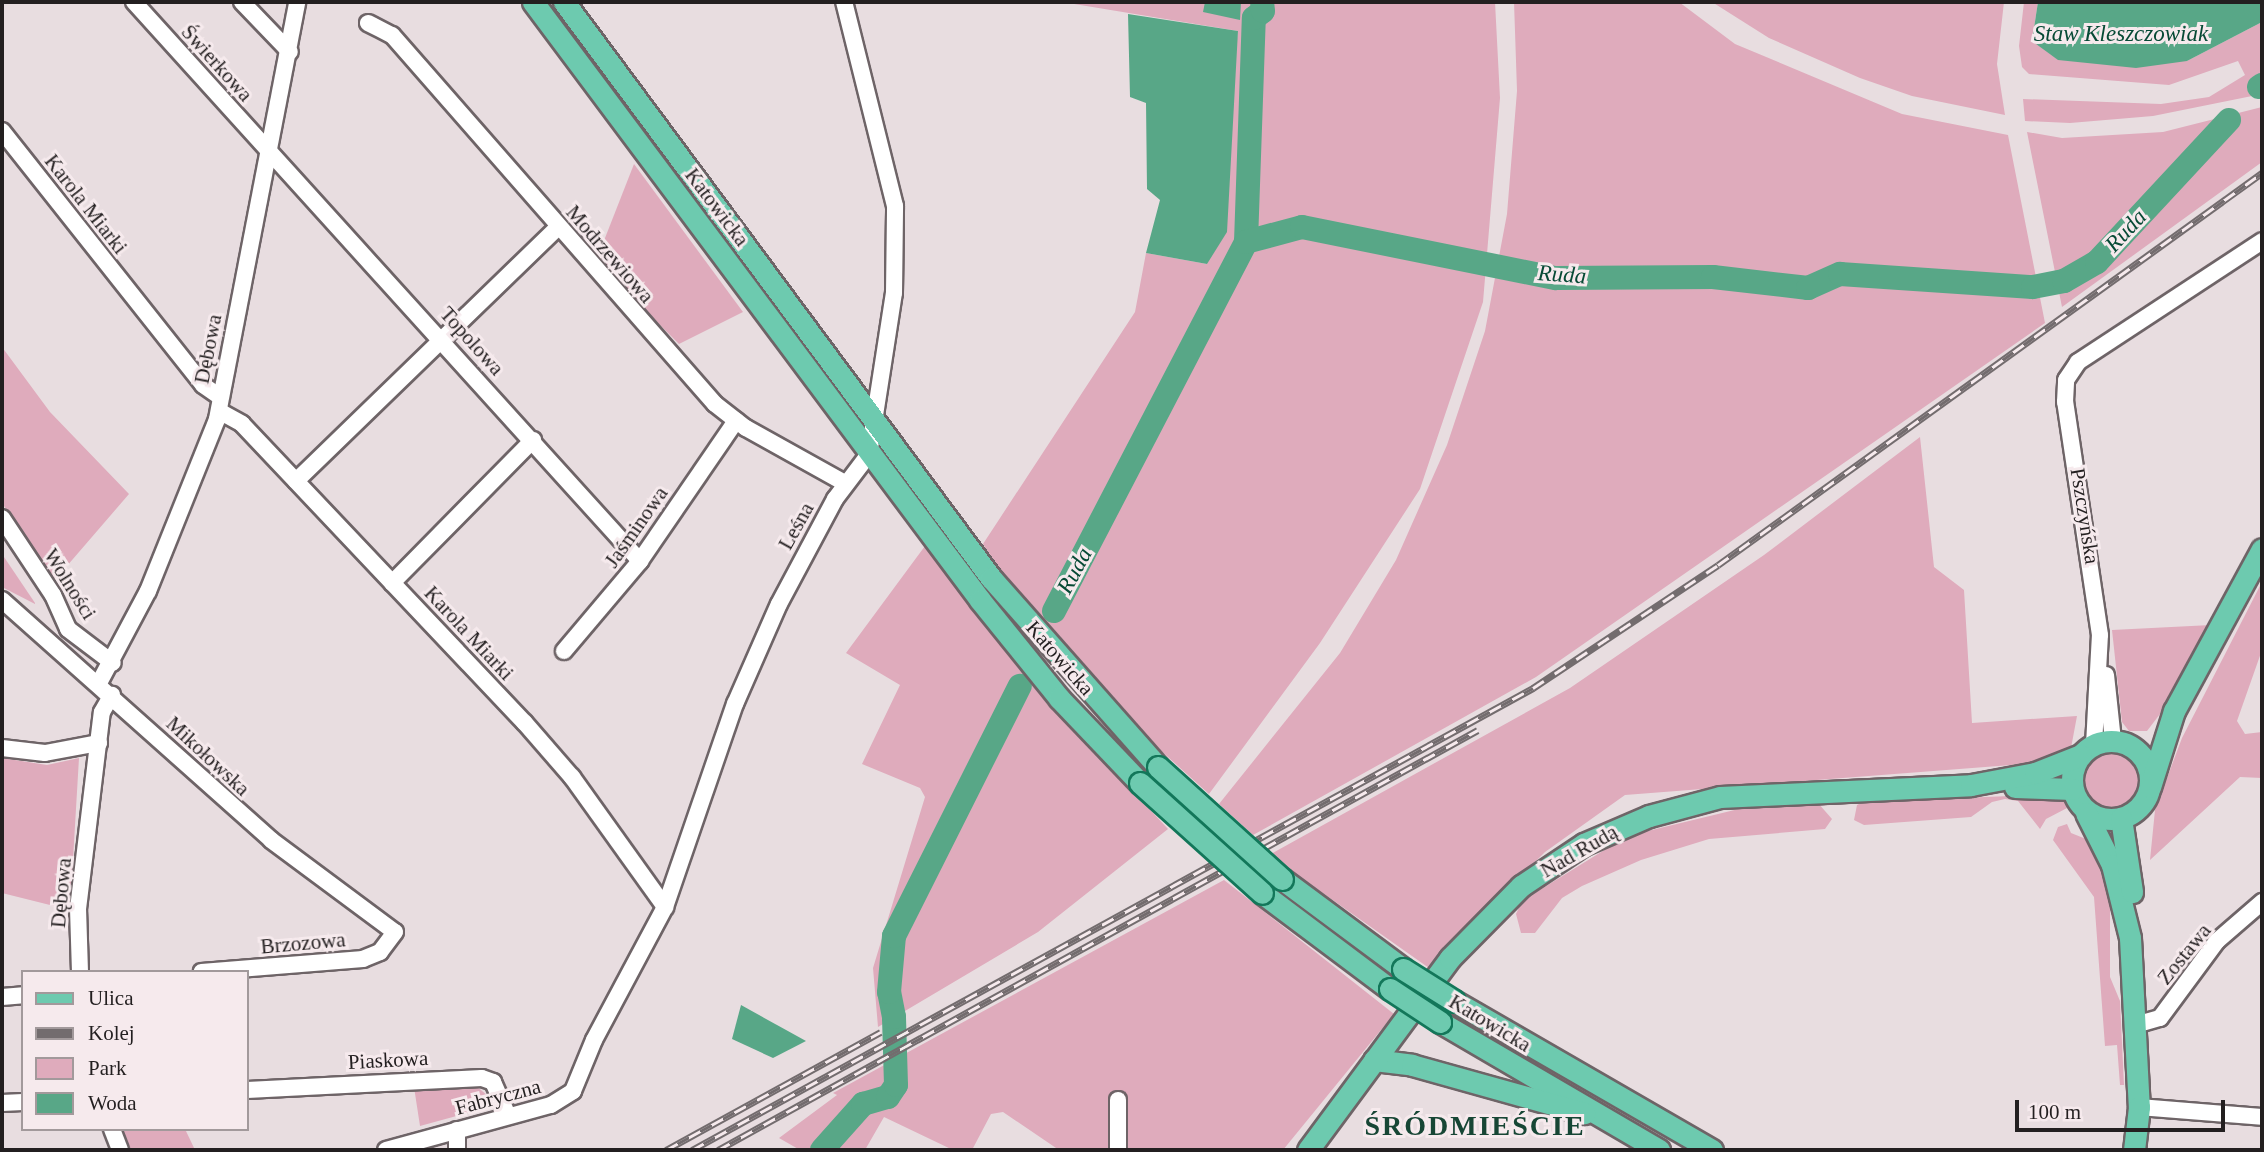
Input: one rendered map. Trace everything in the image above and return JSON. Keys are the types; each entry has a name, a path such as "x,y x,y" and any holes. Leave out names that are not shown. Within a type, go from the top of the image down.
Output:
{"main road":[{"name":"Katowicka","path":"533,2 740,274 869,454 1043,679 1140,783 1262,892 1390,989 1440,1022 1659,1150"},
{"name":"Katowicka","path":"564,2 991,578 1158,767 1282,879 1403,969 1712,1150"},
{"path":"2130,939 2112,865 2072,789 2072,773 2096,747 2135,748 2154,736 2174,711 2262,549"},
{"path":"2086,813 2121,818 2140,807 2150,787 2174,711"},
{"name":"Nad Rudą","path":"1971,785 2035,773 2096,747"},
{"path":"2135,748 2147,766 2150,787"},
{"name":"Nad Rudą","path":"1308,1149 1450,958 1494,911 1558,859 1617,828 1684,804 1720,797 1971,785 2072,789"},
{"path":"2121,818 2133,901 2130,939 2139,1107 2134,1150"},
{"path":"1374,1060 1412,1065 1548,1106 1599,1116"}],"street":[{"name":"Świerkowa","path":"134,2 270,152"},
{"path":"242,2 290,52"},
{"name":"Dębowa","path":"99,683 113,663 174,534 219,404 290,52 297,2"},
{"path":"844,2 895,206 894,293 869,454"},
{"name":"Modrzewiowa","path":"368,23 393,35 715,404 736,421 845,483"},
{"name":"Karola Miarki","path":"2,131 219,404 242,424 555,756 665,907"},
{"name":"Topolowa","path":"270,152 640,561"},
{"path":"296,481 558,227"},
{"name":"Pszczyńska","path":"2096,747 2102,659 2092,562 2066,401 2068,375 2078,362 2262,242"},
{"name":"Jaśminowa","path":"564,651 640,561 736,421"},
{"path":"392,583 533,440"},
{"name":"Leśna","path":"592,1048 665,907 754,659 805,553 845,483 869,454"},
{"name":"Wolności","path":"2,518 53,595 68,629 113,663"},
{"name":"Mikołowska","path":"2,600 99,683 271,840 395,932"},
{"path":"55,645 68,629"},
{"name":"Dębowa","path":"80,970 78,909 103,712 111,695"},
{"path":"2,748 45,753 99,743"},
{"name":"Zostawa","path":"2135,1026 2160,1018 2217,941 2262,902"},
{"name":"Brzozowa","path":"227,970 363,959 380,952 395,932"},
{"path":"2,997 21,995"},
{"name":"Fabryczna","path":"386,1150 568,1097 592,1048"},
{"name":"Piaskowa","path":"248,1090 482,1077 493,1082 508,1116"},
{"path":"1118,1100 1118,1150"},
{"path":"2,1103 21,1102"},
{"path":"2139,1107 2262,1117"},
{"path":"457,1130 457,1150"},
{"path":"113,1131 120,1150"}],"green space":[{"path":"1062,2 1495,2 1500,98 1483,302 1420,489 1320,643 1209,794 1128,721 995,566 983,544 1135,312 1146,253 1207,264 1238,31"},
{"path":"1514,2 1679,2 1735,44 1902,114 2008,135 2045,323 1536,677 1253,835 1219,804 1340,653 1396,560 1447,445 1485,331 1507,214 1517,91"},
{"path":"1712,2 2004,2 1997,64 2005,115 1912,96 1860,78 1769,38"},
{"path":"2024,2 2038,2 2032,41 2187,61 2262,22 2262,94 2153,116 2070,123 2025,121 2023,99 2161,104 2209,97 2245,75 2238,61 2169,85 2029,74 2022,67 2019,46"},
{"path":"2262,107 2262,162 2062,307 2027,132 2062,138 2163,132"},
{"path":"634,164 743,312 679,344 596,261"},
{"path":"2,347 50,412 129,494 54,581 2,503"},
{"path":"1920,437 1934,567 1964,590 1972,723 2077,716 2071,748 2024,764 1625,795 1545,852 1429,968 1269,855 1570,688 1764,555"},
{"path":"925,546 1034,685 1168,829 1038,932 878,1027 873,968 925,797 920,788 862,764 900,685 846,653"},
{"path":"2,554 35,603 35,604 2,587"},
{"path":"2262,582 2262,650 2237,721 2245,734 2262,732 2262,778 2240,777 2150,860 2155,810 2182,738"},
{"path":"2211,625 2160,714 2147,731 2129,731 2122,722 2112,630"},
{"path":"2111,750 2128,755 2136,763 2141,780 2136,797 2128,805 2111,810 2094,805 2086,797 2081,780 2086,763 2094,755"},
{"path":"2,758 47,765 79,758 70,910 2,893"},
{"path":"2055,794 2069,801 2069,807 2046,819 2040,829 2018,801 2005,799 1992,802 1971,817 1864,825 1854,820 1857,805 1863,802"},
{"path":"1818,803 1832,819 1825,829 1709,839 1641,860 1582,886 1562,898 1535,933 1521,933 1516,914 1522,901 1627,836 1747,807"},
{"path":"2067,824 2071,833 2091,841 2110,893 2110,977 2120,1001 2124,1085 2120,1085 2117,1045 2105,1046 2094,897 2053,840 2058,827"},
{"path":"1224,880 1394,1014 1283,1150 1059,1150 1003,1112 991,1114 972,1150 953,1150 884,1117 865,1150 800,1150 779,1138 837,1095 833,1093"},
{"path":"475,1085 488,1096 489,1103 482,1109 420,1126 414,1087"},
{"path":"119,1131 186,1131 195,1150 127,1150"}],"water":[{"path":"1205,2 1241,2 1240,20 1203,12"},
{"name":"Staw Kleszczowiak","path":"2038,2 2262,2 2262,22 2187,61 2136,68 2058,60 2032,41"},
{"path":"1128,14 1238,31 1227,232 1207,264 1146,253 1160,200 1147,189 1146,103 1130,97"},
{"path":"741,1005 806,1041 773,1058 732,1039"}],"waterway":[{"path":"1246,242 1254,18 1263,11 1262,2"},
{"name":"Ruda","path":"1054,611 1246,242 1302,227 1556,278 1713,277 1808,288 1840,274 2033,287 2064,281 2097,262 2229,120"},
{"name":"Ruda","path":"822,1150 863,1104 888,1097 896,1085 894,1017 889,992 894,936 1020,686"}],"railway":[{"path":"692,1150 1533,688 1718,565 2262,173"},
{"path":"718,1150 1478,730"},
{"path":"666,1150 881,1032"}],"district":[{"name":"ŚRÓDMIEŚCIE","path":"1475,1126"}]}
